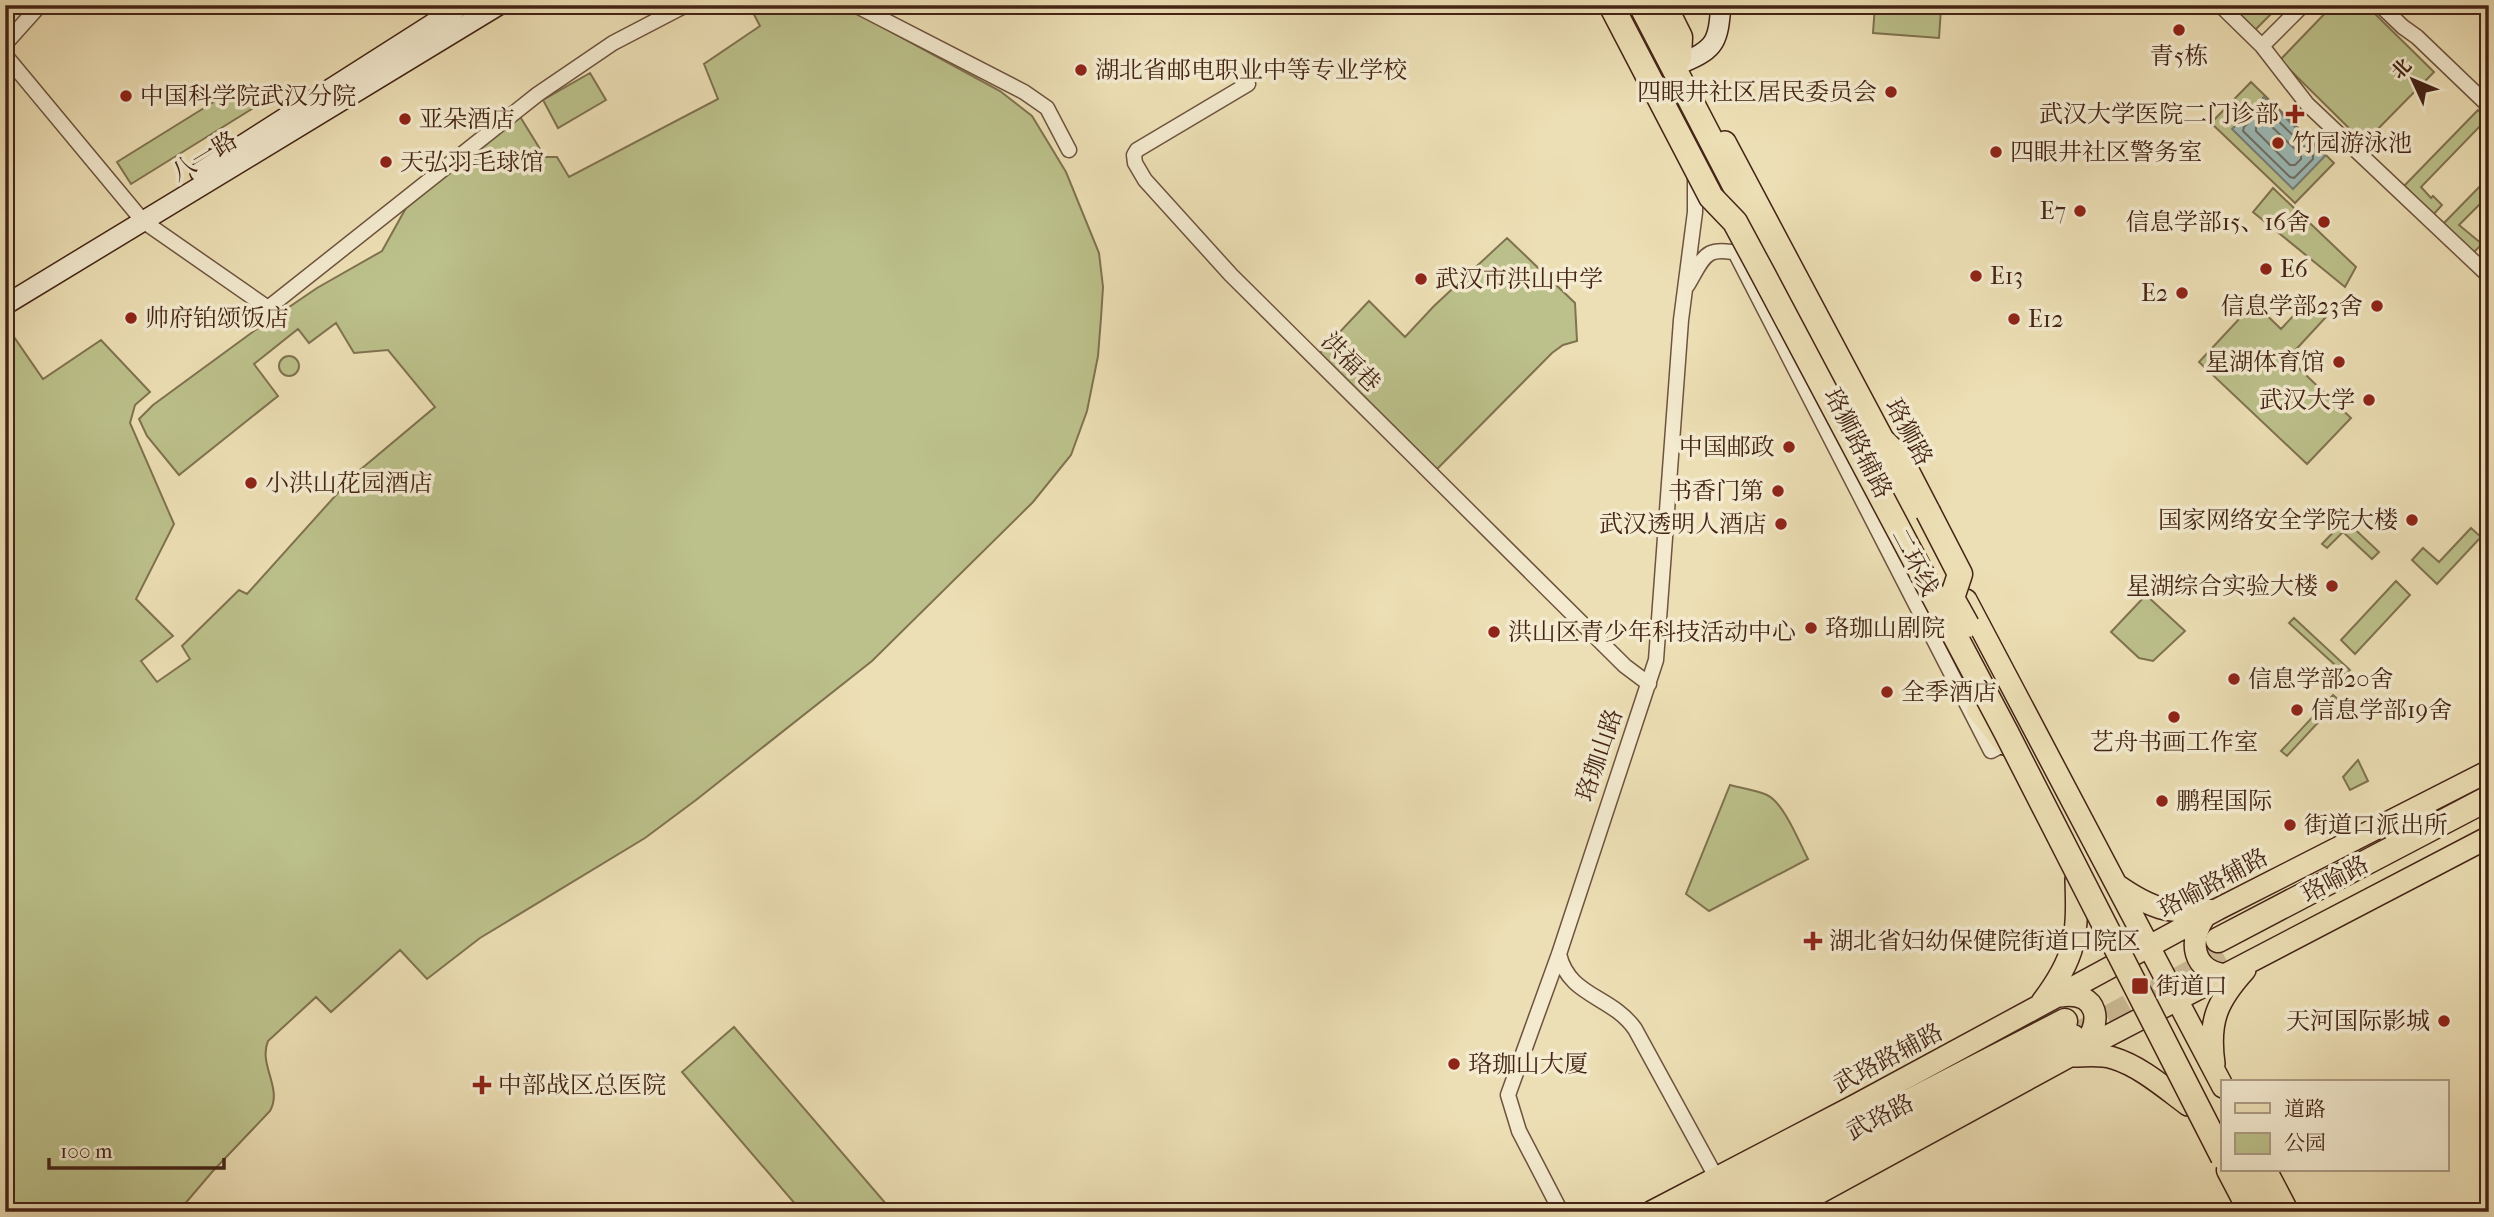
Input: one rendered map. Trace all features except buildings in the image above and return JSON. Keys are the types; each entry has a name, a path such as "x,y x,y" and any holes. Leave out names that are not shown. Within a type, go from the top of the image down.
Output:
{"highway":[{"path":"1611,5 1711,197 1735,222"},
{"name":"二环线","path":"1625,5 1802,351 2006,732 2221,1153"},
{"name":"二环线","path":"1641,5 2221,1116"},
{"path":"1664,5 1680,37 1681,60"},
{"path":"1802,351 1805,383 1979,710 2006,743"},
{"path":"1885,443 1900,458 1960,574 1952,597"},
{"name":"珞喻路","path":"2224,956 2489,798"},
{"name":"珞喻路","path":"2224,956 2489,817"},
{"name":"武珞路","path":"1695,1212 2071,1041"},
{"name":"武珞路","path":"1736,1212 2071,1041"},
{"path":"2230,1172 2250,1212"},
{"path":"2249,1172 2270,1212"}],"main road":[{"name":"八一路","path":"5,305 462,5"},
{"name":"八一路","path":"5,291 138,217 499,5"},
{"path":"1620,5 1694,152 1741,254 2006,743 2145,1018 2238,1212"},
{"name":"珞狮路","path":"1653,5 2219,1080"},
{"path":"1681,60 1704,51 1716,40 1720,30 1721,5"},
{"name":"珞喻路辅路","path":"2149,947 2489,771"},
{"path":"2219,1080 2212,1039 2218,1006 2253,961 2489,837"},
{"path":"2038,1008 2063,972 2072,949 2076,934 2076,880"},
{"path":"2116,884 2147,905 2165,910 2211,913"},
{"path":"2211,913 2194,937 2195,950 2208,968 2219,974 2224,956"},
{"name":"武珞路辅路","path":"1651,1212 2149,947"},
{"path":"2224,956 2253,961"},
{"path":"2071,1041 2145,1018 2177,1001 2224,956"},
{"path":"1784,1212 2071,1041 2093,1033 2096,1025 2093,1011 2085,1000 2079,995 2060,996"},
{"path":"2071,1041 2142,1072 2188,1105"},
{"path":"2267,1172 2288,1212"}],"street":[{"path":"5,44 40,5"},
{"path":"5,55 138,217 268,309 538,94 613,43 686,5"},
{"path":"855,5 1024,92 1047,108 1069,150"},
{"path":"2220,5 2262,46 2307,104 2489,276"},
{"path":"2262,46 2303,5"},
{"path":"2380,5 2489,106"},
{"name":"洪福巷","path":"1248,84 1137,150 1134,159 1141,175 1231,275 1625,666 1649,684"},
{"name":"珞珈山路","path":"1561,1212 1519,1131 1508,1095 1559,954 1649,684 1658,647 1684,290 1695,212 1694,152"},
{"path":"1684,290 1710,252 1719,249 1741,254"},
{"path":"1559,954 1564,971 1572,982 1620,1011 1635,1029 1716,1177"}],"green space":[{"path":"749,5 842,5 1000,91 1032,116 1066,172 1099,253 1103,287 1098,356 1087,411 1071,455 1033,502 872,661 645,838 480,938 427,979 400,950 331,1012 316,997 268,1041 266,1059 274,1094 270,1111 178,1212 5,1212 5,324 43,379 101,340 150,392 135,405 130,423 174,524 136,599 173,636 141,661 157,682 190,659 182,646 239,590 247,594 354,475 435,407 388,350 354,353 336,323 309,343 298,329 254,364 278,396 179,475 147,436 139,419 153,405 254,331 317,288 382,251 406,208 519,115 545,157 557,157 569,177 718,99 704,64 760,26"},
{"path":"1875,5 1941,8 1939,38 1873,33"},
{"path":"2226,5 2280,5 2253,32"},
{"path":"2333,5 2366,5 2434,72 2364,143 2280,60"},
{"path":"590,73 606,100 558,128 543,100"},
{"path":"2251,82 2334,163 2295,203 2211,123"},
{"path":"241,85 255,107 131,184 117,162"},
{"path":"2478,110 2489,121 2489,131 2481,125 2421,187 2442,205 2433,215 2404,186"},
{"path":"2489,177 2489,195 2459,225 2482,244 2473,253 2443,224"},
{"path":"2273,188 2356,267 2345,287 2253,212"},
{"path":"1507,238 1575,303 1577,341 1563,345 1552,353 1437,469 1320,353 1369,301 1405,337"},
{"path":"2308,300 2326,317 2288,358 2351,418 2307,464 2199,362 2254,303 2281,329"},
{"path":"285,356 293,356 299,366 293,376 285,376 279,370 279,362"},
{"path":"2345,520 2379,552 2372,559 2343,532 2327,548 2322,544"},
{"path":"2471,528 2481,537 2437,584 2412,560 2423,548 2439,562"},
{"path":"2396,581 2410,595 2355,654 2341,640"},
{"path":"2146,595 2185,631 2153,661 2139,658 2111,632"},
{"path":"2294,618 2350,670 2346,675 2289,623"},
{"path":"2333,695 2339,700 2287,756 2281,751"},
{"path":"2358,760 2368,781 2350,790 2343,777"},
{"path":"1730,785 1763,793 1773,799 1785,814 1808,859 1709,911 1686,894"},
{"path":"734,1027 893,1212 802,1212 682,1072"}],"water":[{"name":"竹园游泳池","path":"2264,97 2325,156 2293,189 2232,129"}],"tunnel":[{"path":"2076,1035 2226,953"}],"place":[{"name":"青5栋","path":"2179,30"},
{"name":"湖北省邮电职业中等专业学校","path":"1081,70"},
{"name":"四眼井社区居民委员会","path":"1891,92"},
{"name":"中国科学院武汉分院","path":"126,96"},
{"name":"武汉大学医院二门诊部","path":"2295,114"},
{"name":"亚朵酒店","path":"405,119"},
{"name":"竹园游泳池","path":"2278,143"},
{"name":"四眼井社区警务室","path":"1996,152"},
{"name":"天弘羽毛球馆","path":"386,162"},
{"name":"E7","path":"2080,211"},
{"name":"信息学部15、16舍","path":"2324,222"},
{"name":"E6","path":"2266,269"},
{"name":"E13","path":"1976,276"},
{"name":"武汉市洪山中学","path":"1421,279"},
{"name":"E2","path":"2182,293"},
{"name":"信息学部23舍","path":"2377,306"},
{"name":"帅府铂颂饭店","path":"131,318"},
{"name":"E12","path":"2014,319"},
{"name":"星湖体育馆","path":"2339,362"},
{"name":"武汉大学","path":"2369,400"},
{"name":"中国邮政","path":"1789,447"},
{"name":"小洪山花园酒店","path":"251,483"},
{"name":"书香门第","path":"1778,491"},
{"name":"国家网络安全学院大楼","path":"2412,520"},
{"name":"武汉透明人酒店","path":"1781,524"},
{"name":"星湖综合实验大楼","path":"2332,586"},
{"name":"珞珈山剧院","path":"1811,628"},
{"name":"洪山区青少年科技活动中心","path":"1494,632"},
{"name":"信息学部20舍","path":"2234,679"},
{"name":"全季酒店","path":"1887,692"},
{"name":"信息学部19舍","path":"2297,710"},
{"name":"艺舟书画工作室","path":"2174,717"},
{"name":"鹏程国际","path":"2162,801"},
{"name":"街道口派出所","path":"2290,825"},
{"name":"湖北省妇幼保健院街道口院区","path":"1813,941"},
{"name":"街道口","path":"2140,986"},
{"name":"天河国际影城","path":"2444,1021"},
{"name":"珞珈山大厦","path":"1454,1064"},
{"name":"中部战区总医院","path":"482,1085"}]}
